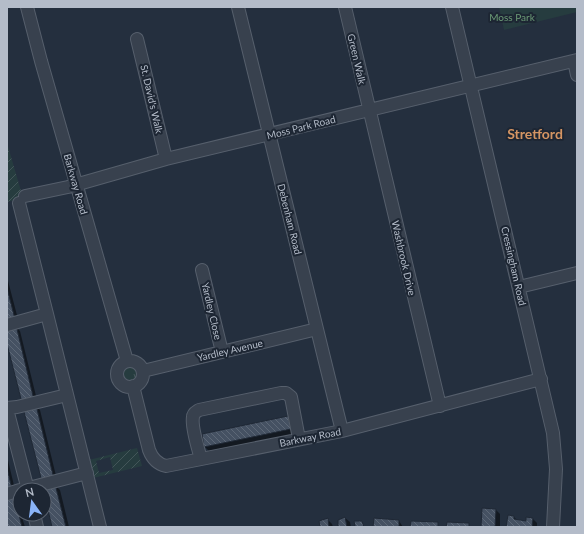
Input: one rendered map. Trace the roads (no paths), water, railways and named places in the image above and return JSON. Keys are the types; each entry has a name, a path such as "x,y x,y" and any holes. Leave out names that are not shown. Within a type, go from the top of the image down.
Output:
{"street":[{"name":"Barkway Road","path":"27,7 127,361"},
{"name":"Debenham Road","path":"238,7 342,431"},
{"name":"Green Walk","path":"345,7 369,110"},
{"name":"Cressingham Road","path":"452,7 472,86 553,433 556,476 553,527"},
{"name":"St. David's Walk","path":"137,39 166,159"},
{"name":"Moss Park Road","path":"46,314 22,200 166,159 575,61"},
{"path":"575,61 577,75"},
{"name":"Washbrook Drive","path":"369,110 440,406"},
{"name":"Yardley Close","path":"202,270 222,352"},
{"path":"519,286 577,273"},
{"path":"7,325 46,314 100,527"},
{"name":"Yardley Avenue","path":"143,371 317,329"},
{"path":"127,361 135,362 143,371 140,382 133,386 124,385 118,374 120,366 127,361"},
{"name":"Barkway Road","path":"133,386 149,450 158,463 166,466 342,431 541,380"},
{"path":"201,459 192,418 195,412 274,394 286,393 291,397 299,439"},
{"path":"22,482 7,408 67,395"},
{"path":"52,482 87,473"}],"district":[{"name":"Stretford","path":"535,134"}],"park label":[{"name":"Moss Park","path":"512,17"}]}
